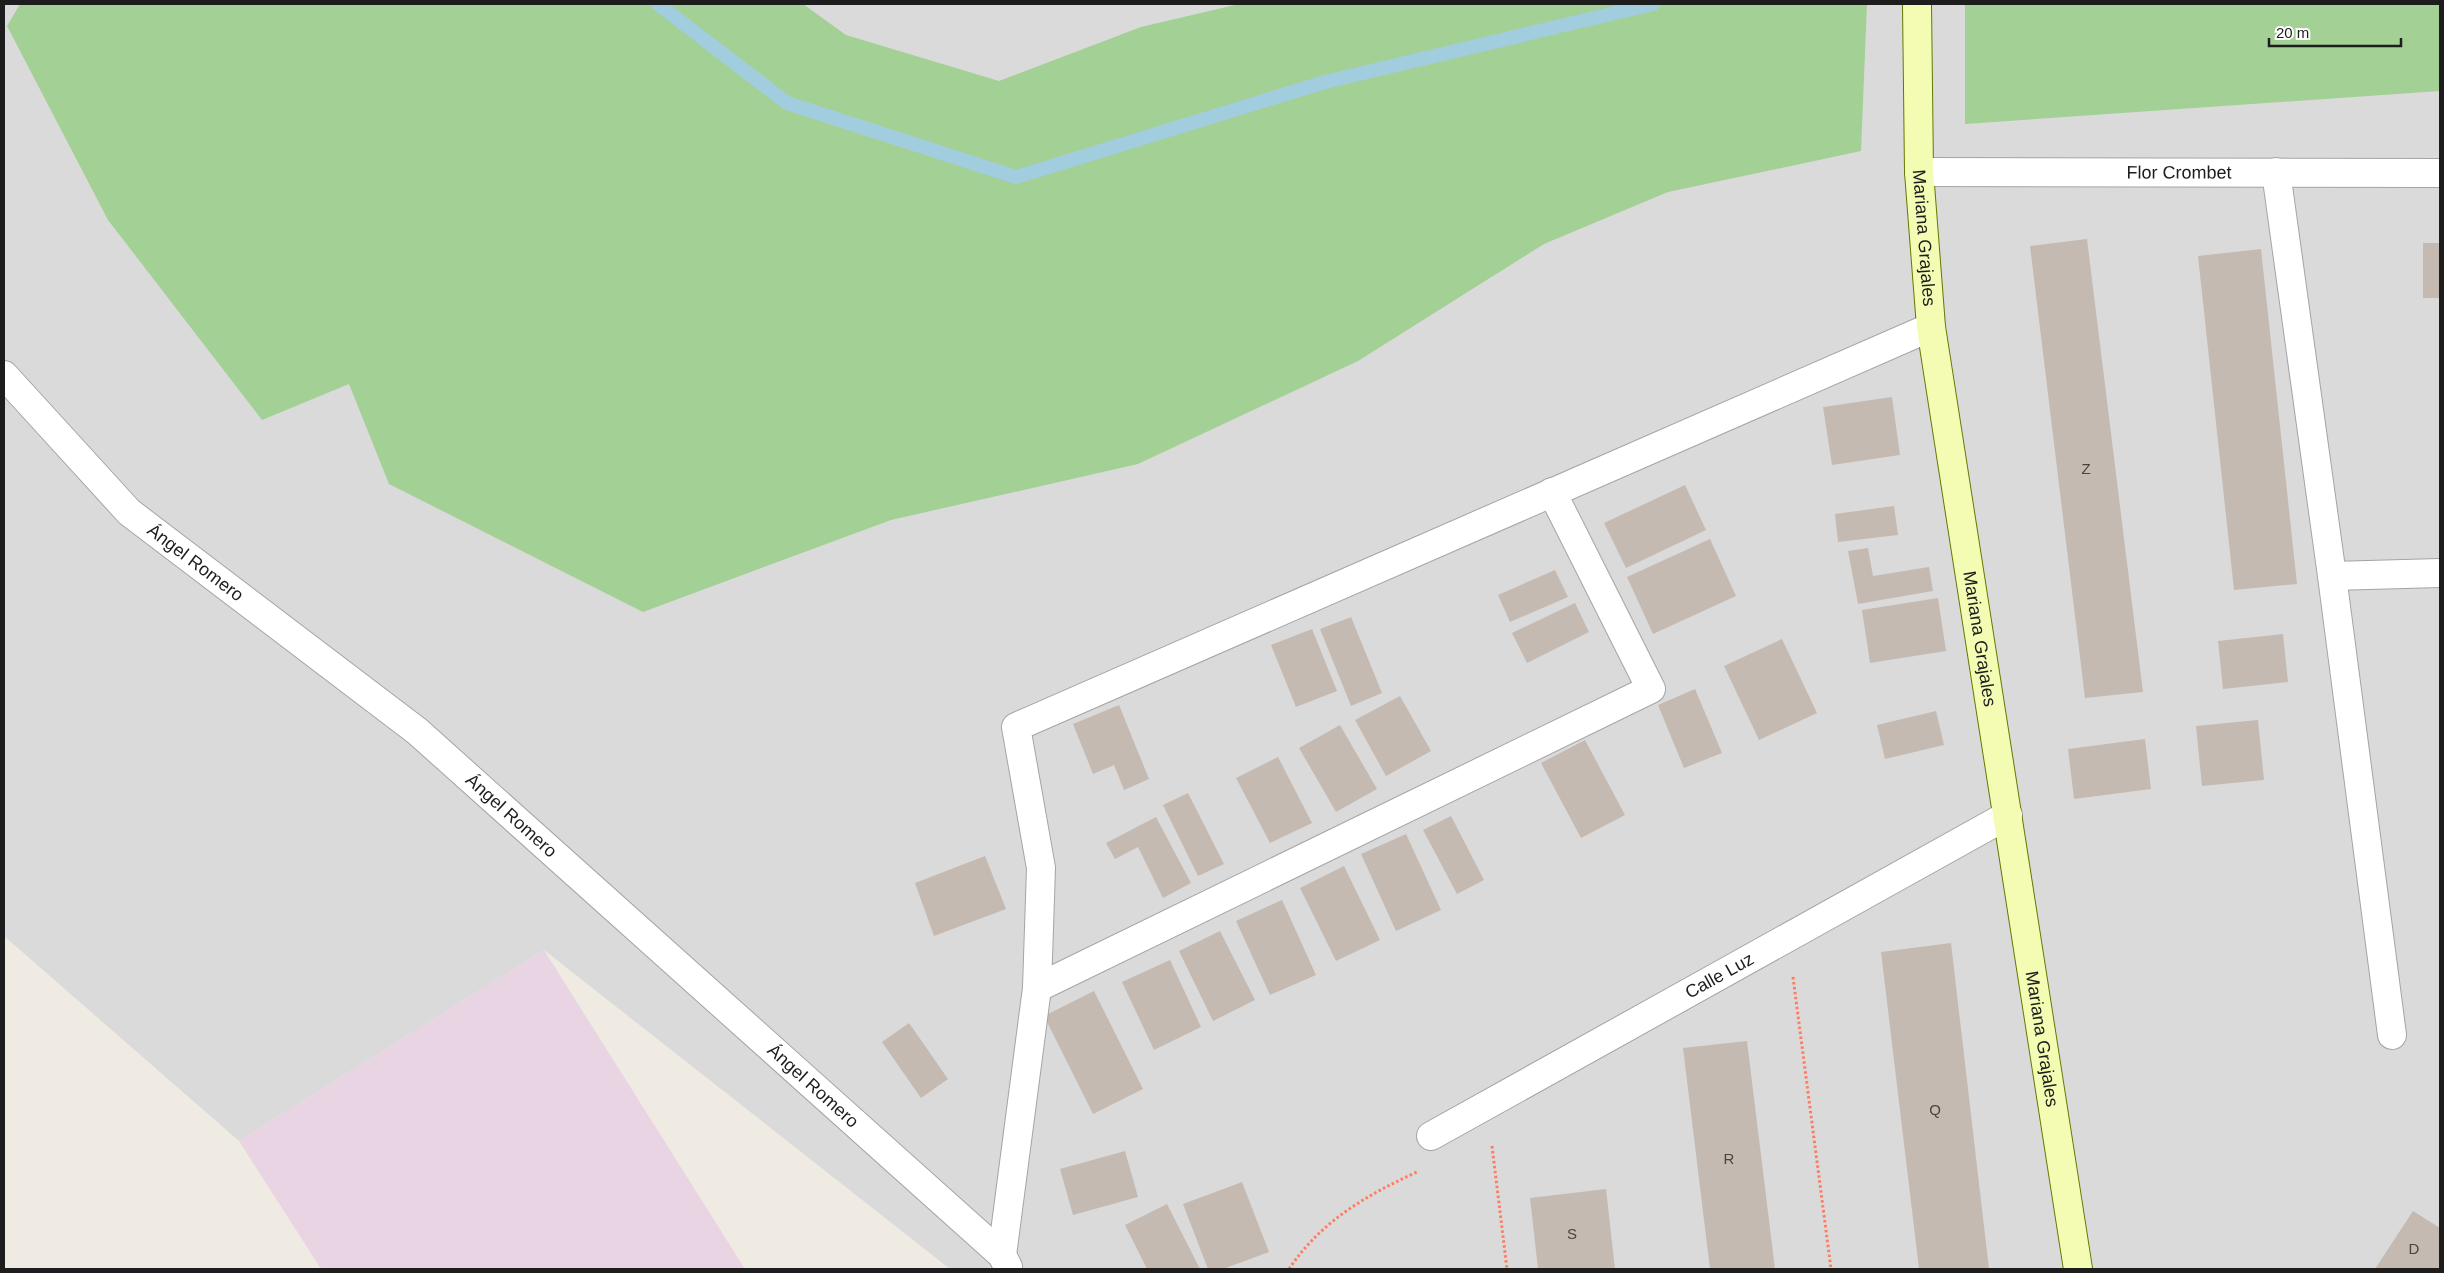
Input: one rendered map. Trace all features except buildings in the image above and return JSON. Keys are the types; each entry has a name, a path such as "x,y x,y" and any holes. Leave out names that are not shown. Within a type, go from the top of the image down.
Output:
{"street":[{"name":"Mariana Grajales","path":"1917,4 1919,172 1930,328 2078,1269"},
{"name":"Flor Crombet","path":"1919,172 2440,173"},
{"path":"2276,172 2332,576 2392,1035"},
{"path":"1005,1262 1037,988 1041,868 1016,727 1930,328"},
{"name":"Ángel Romero","path":"4,375 129,512 417,731 1005,1262"},
{"path":"1037,988 1651,689 1552,492"},
{"path":"2332,576 2440,573"},
{"name":"Calle Luz","path":"1431,1136 2008,815"}],"path":[{"path":"1787,938 1831,1269"},
{"path":"1487,1105 1507,1269"},
{"path":"1289,1269 1304,1246 1337,1218 1374,1192 1432,1164 1431,1136"}],"shaded area":[{"path":"4,4 2440,4 2440,1269 950,1269 544,950 239,1141 4,936"},
{"path":"544,950 745,1269 321,1269 239,1141"}],"green space":[{"path":"20,4 803,4 846,35 999,81 1141,27 1239,4 1867,4 1861,151 1668,192 1544,244 1358,361 1138,464 891,520 643,612 389,484 349,384 262,420 108,220 7,26"},
{"path":"1965,4 2440,4 2440,91 1965,124"}],"waterway":[{"path":"658,4 787,103 1016,177 1325,82 1653,4"}]}
